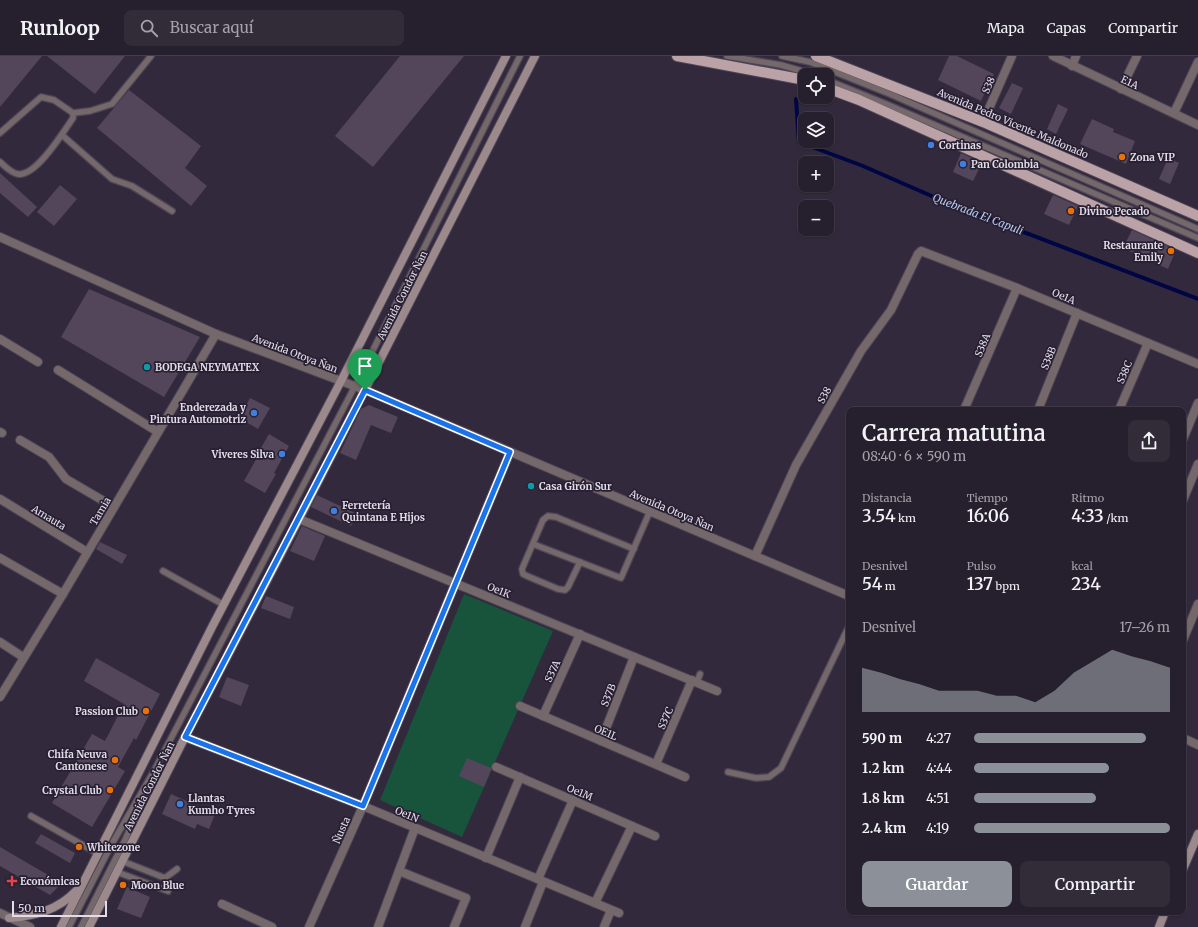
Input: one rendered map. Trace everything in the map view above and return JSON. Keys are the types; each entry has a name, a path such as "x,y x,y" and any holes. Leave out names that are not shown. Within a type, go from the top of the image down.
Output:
{"main road":[{"name":"Avenida Condor Ñan","path":"61,927 97,853 341,381 506,56"},
{"name":"Avenida Condor Ñan","path":"92,925 122,861 185,737 299,519 535,56"},
{"path":"677,56 798,79"},
{"name":"Avenida Pedro Vicente Maldonado","path":"816,56 983,122 1198,216"},
{"path":"834,91 859,100 1198,253"},
{"path":"1186,863 1198,834"},
{"path":"9,918 26,917 42,913 66,900 83,884"},
{"path":"1158,927 1164,915"}],"street":[{"name":"S38","path":"983,122 1012,56"},
{"name":"E1A","path":"1053,56 1198,125"},
{"path":"1072,66 1076,56"},
{"path":"1121,88 1137,56"},
{"path":"1174,113 1198,62"},
{"name":"Avenida Otoya Ñan","path":"0,237 216,334 365,390 846,595"},
{"name":"S38","path":"755,556 796,465 861,351 891,310 918,254 921,251"},
{"name":"Oe1A","path":"921,251 1077,312 1198,364"},
{"name":"S38A","path":"965,407 1017,288"},
{"name":"S38B","path":"1039,407 1077,312"},
{"name":"Tamia","path":"0,697 63,594 216,334"},
{"path":"0,339 38,362"},
{"name":"S38C","path":"1120,407 1148,343"},
{"path":"58,370 158,432"},
{"path":"1186,432 1198,403"},
{"path":"20,440 49,457 66,479 114,507"},
{"name":"Ñusta","path":"309,927 363,806 510,452"},
{"path":"1186,493 1198,464"},
{"name":"Amauta","path":"0,499 87,552"},
{"name":"Oe1K","path":"299,519 717,691"},
{"path":"0,558 63,594"},
{"path":"1186,633 1198,604"},
{"name":"S37A","path":"543,716 580,634"},
{"path":"0,642 24,657"},
{"name":"S37B","path":"601,741 634,657"},
{"name":"S37C","path":"656,764 695,681"},
{"name":"OE1L","path":"520,706 685,776"},
{"name":"Oe1N","path":"185,737 363,806 615,912 604,927"},
{"path":"1186,739 1198,745"},
{"name":"Oe1M","path":"496,767 656,836"},
{"path":"486,858 520,777"},
{"path":"525,927 540,880 573,800"},
{"path":"595,903 632,826"},
{"path":"378,927 415,828"},
{"path":"399,871 466,898 454,927"},
{"path":"222,904 272,927"},
{"path":"0,914 30,927"}],"lane":[{"path":"0,133 41,97 54,100 72,113 90,111 112,104 151,56"},
{"path":"69,927 113,842 154,771 355,386 520,56"},
{"path":"727,56 781,65 798,70"},
{"path":"782,56 810,62 890,94 1198,229"},
{"path":"834,83 1198,238"},
{"path":"0,162 17,174 25,174 33,169 62,135 73,118 72,113"},
{"path":"62,135 112,179 132,186 172,211"},
{"path":"533,544 620,578 650,511"},
{"path":"580,562 568,587 565,590 558,589 523,574 522,569 543,520 548,516 556,517 634,549"},
{"path":"163,572 224,605"},
{"path":"728,772 756,778 769,777 782,768 846,632"},
{"path":"695,681 700,674"},
{"path":"81,927 125,840 154,771"},
{"path":"31,816 97,853"},
{"path":"122,861 165,878 177,869"},
{"path":"117,872 168,891"}],"green space":[{"path":"464,594 553,631 462,837 380,800"}],"building":[{"path":"0,56 42,56 0,107"},
{"path":"47,56 125,56 95,94"},
{"path":"400,56 464,56 373,167 335,136"},
{"path":"949,56 957,56 994,74 981,101 938,80"},
{"path":"1012,83 1023,88 1011,114 999,108"},
{"path":"129,90 201,146 185,168 207,186 191,206 97,128"},
{"path":"1058,104 1068,109 1056,134 1047,129"},
{"path":"1092,119 1114,129 1113,132 1135,141 1126,164 1080,144"},
{"path":"961,153 982,163 973,181 953,172"},
{"path":"1168,158 1179,163 1170,184 1159,179"},
{"path":"0,173 37,207 28,217 0,193"},
{"path":"60,185 77,199 54,226 37,212"},
{"path":"1053,195 1078,206 1069,225 1044,214"},
{"path":"1132,230 1176,250 1168,269 1123,248"},
{"name":"BODEGA NEYMATEX","path":"89,289 200,337 164,397 61,337"},
{"name":"Enderezada y Pintura Automotriz","path":"250,398 270,408 258,429 239,418"},
{"path":"369,405 398,417 391,433 371,425 356,460 340,453 361,409"},
{"path":"269,434 289,446 265,493 244,481"},
{"name":"Ferretería Quintana E Hijos","path":"317,495 357,514 351,526 311,507"},
{"path":"302,526 325,536 314,561 290,551"},
{"path":"100,542 127,555 122,564 96,549"},
{"path":"266,596 294,607 290,619 261,608"},
{"path":"96,658 160,694 136,740 134,738 118,767 125,771 92,827 52,803 92,734 105,741 124,704 84,681"},
{"path":"227,677 249,685 241,706 219,697"},
{"path":"467,758 491,768 484,787 459,776"},
{"name":"Llantas Kumho Tyres","path":"171,794 215,814 209,829 197,824 195,829 162,814"},
{"path":"41,834 75,853 70,863 35,843"},
{"path":"0,847 62,883 50,895 0,866"},
{"path":"127,887 150,897 141,918 117,909"}],"waterway":[{"name":"Quebrada El Capuli","path":"796,99 799,142 863,166 943,201 1198,299"}],"place":[{"name":"Cortinas","path":"931,145"},
{"name":"Zona VIP","path":"1122,157"},
{"name":"Pan Colombia","path":"963,164"},
{"name":"Divino Pecado","path":"1071,211"},
{"name":"Restaurante Emily","path":"1171,251"},
{"name":"BODEGA NEYMATEX","path":"147,367"},
{"name":"Enderezada y Pintura Automotriz","path":"254,413"},
{"name":"Viveres Silva","path":"282,454"},
{"name":"Casa Girón Sur","path":"531,486"},
{"name":"Ferretería Quintana E Hijos","path":"334,511"},
{"name":"Passion Club","path":"146,711"},
{"name":"Chifa Neuva Cantonese","path":"115,760"},
{"name":"Crystal Club","path":"110,790"},
{"name":"Llantas Kumho Tyres","path":"180,804"},
{"name":"Whitezone","path":"79,847"},
{"name":"Económicas","path":"12,881"},
{"name":"Moon Blue","path":"123,885"}],"route":[{"path":"365,390 510,452 363,806 185,737 365,390"}]}
